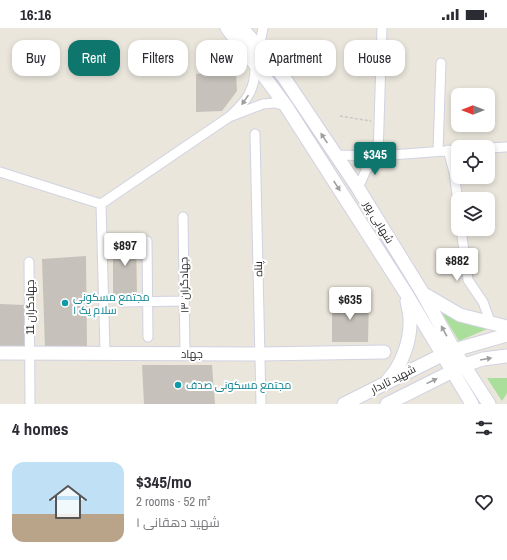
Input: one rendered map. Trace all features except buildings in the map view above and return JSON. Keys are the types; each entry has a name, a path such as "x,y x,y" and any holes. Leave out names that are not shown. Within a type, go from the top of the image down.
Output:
{"main road":[{"name":"شهابی پور","path":"227,28 255,64"},
{"name":"شهابی پور","path":"242,28 255,43"},
{"name":"شهابی پور","path":"264,76 286,106 407,295 472,404"},
{"name":"شهابی پور","path":"283,76 358,188 422,292 454,350 489,404"},
{"path":"422,292 460,315 507,327"},
{"path":"385,383 394,374 402,360 408,338 410,321 407,295"},
{"path":"454,350 507,335"},
{"name":"شهید تابدار","path":"344,404 404,373 454,350"},
{"name":"جهاد","path":"0,353 260,354 384,352"},
{"path":"464,365 483,359 507,356"},
{"name":"شهید تابدار","path":"387,404 464,365"},
{"path":"404,373 413,390"}],"street":[{"path":"261,40 263,28"},
{"path":"358,188 366,170 378,156 382,28"},
{"path":"438,151 441,63"},
{"path":"101,204 228,118 241,106 253,88 256,76"},
{"path":"228,118 263,104 274,103 286,106"},
{"name":"پناه","path":"255,134 261,404"},
{"path":"495,148 507,147"},
{"path":"336,155 378,156 448,150 454,172 457,192"},
{"path":"0,172 101,204"},
{"path":"101,204 105,353"},
{"name":"جهادگران ۱۳","path":"183,216 185,354"},
{"path":"462,236 468,280 483,302 491,324"},
{"path":"147,241 148,337"},
{"name":"جهادگران 11","path":"30,262 30,404"},
{"path":"122,302 184,301"}],"path":[{"path":"340,116 378,122"}],"green space":[{"path":"442,313 467,324 487,329 459,341"},
{"path":"487,378 507,378 507,393 502,401"}],"place":[{"name":"مجتمع مسکونی سلام یک ۱","path":"65,303"},
{"name":"مجتمع مسکونی صدف","path":"178,385"}]}
